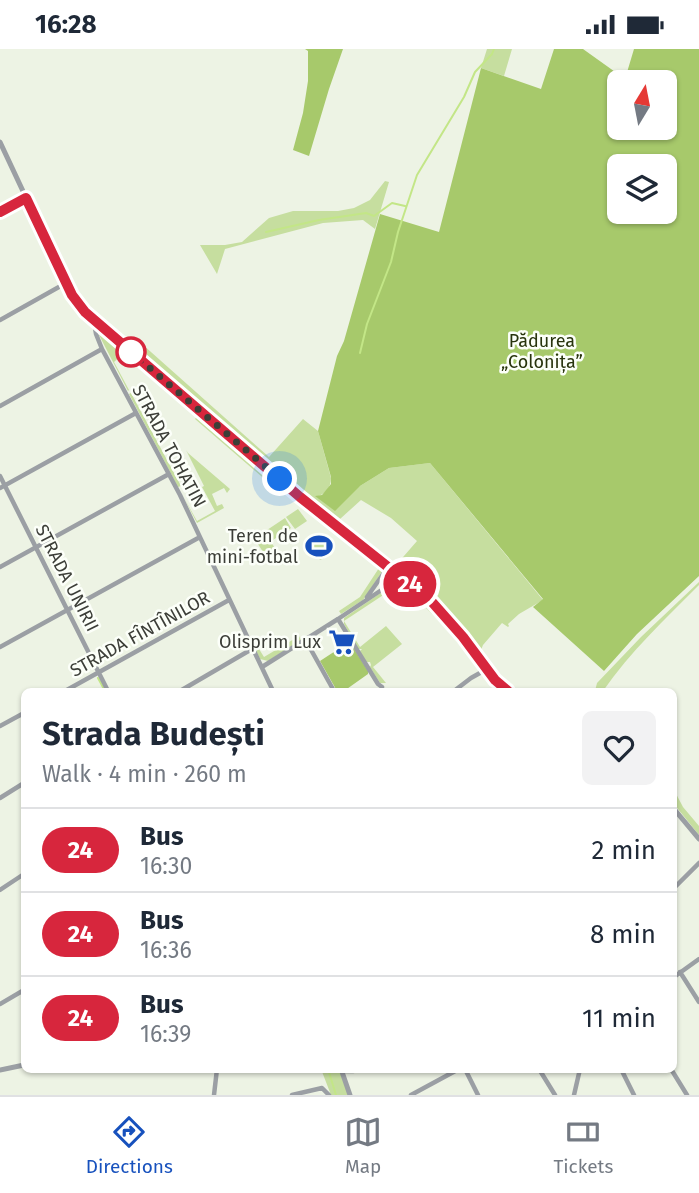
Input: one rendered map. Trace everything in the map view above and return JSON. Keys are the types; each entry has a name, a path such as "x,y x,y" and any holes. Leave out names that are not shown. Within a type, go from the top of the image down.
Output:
{"street":[{"name":"STRADA TOHATIN","path":"0,142 66,283 78,303 94,321 102,349 169,474 272,688"},
{"path":"0,212 26,198"},
{"path":"0,320 66,283"},
{"path":"94,321 300,497 442,611 495,680 504,688"},
{"path":"0,406 102,349"},
{"path":"2,486 136,413"},
{"path":"0,567 169,474"},
{"name":"STRADA UNIRII","path":"0,476 2,486 36,547 106,688"},
{"path":"0,647 200,537"},
{"path":"365,601 388,567"},
{"path":"262,667 401,577"},
{"name":"STRADA FÎNTÎNILOR","path":"71,688 229,600"},
{"path":"338,619 382,687"},
{"path":"305,639 332,688"},
{"path":"185,688 252,649"},
{"path":"458,688 487,669"},
{"path":"0,726 21,715"},
{"path":"0,797 21,785"},
{"path":"677,813 699,839"},
{"path":"677,885 699,863"},
{"path":"0,890 21,876"},
{"path":"677,974 699,960"},
{"path":"680,972 699,1002"},
{"path":"0,1005 21,992"},
{"path":"0,1070 21,1066"},
{"path":"214,1095 217,1073"},
{"path":"342,1073 350,1095"},
{"path":"411,1095 452,1073"},
{"path":"467,1073 478,1095"},
{"path":"541,1073 555,1095"},
{"path":"574,1095 579,1073"},
{"path":"623,1073 634,1095"},
{"path":"673,1073 687,1095"},
{"path":"292,1095 322,1087 329,1095"}],"green space":[{"path":"305,49 343,49 309,156 293,150 308,81 308,51"},
{"path":"487,49 512,49 504,76 481,68"},
{"name":"Pădurea „Colonița”","path":"554,49 583,49 612,70 607,70 607,140 677,140 677,70 628,70 634,49 699,49 699,576 637,634 604,671 533,607 543,599 430,463 389,468 360,486 335,511 315,496 322,495 331,484 318,431 337,356 344,341 380,214 439,232 481,68 541,89"},
{"path":"385,181 389,182 375,229 363,220 323,223 225,249 217,274 200,245 242,242 269,218 293,211 338,211 354,208 370,200"},
{"path":"100,331 134,359 131,362 122,355 114,362 128,391 99,335"},
{"path":"142,344 269,457 303,419 318,431 331,478 327,490 316,497 360,486 389,468 430,463 543,600 519,614 508,627 502,623 483,645 481,650 504,682 501,683 442,607 360,541 362,537 397,564 417,541 391,518 361,500 340,519 359,535 356,538 146,361"},
{"path":"136,360 195,411 193,414 134,364"},
{"path":"131,393 181,486 178,487 129,394"},
{"path":"199,414 297,499 382,565 383,570 363,600 341,614 339,611 360,597 379,568 271,481 268,482 195,419"},
{"path":"186,450 230,489 227,493 224,488 212,494 217,506 222,504 224,508 197,523 183,496 197,521 215,511"},
{"path":"298,509 307,521 295,529 286,517"},
{"path":"285,518 291,528 273,540 267,530"},
{"path":"264,532 275,548 265,555 254,538"},
{"name":"Teren de mini-fotbal","path":"318,533 331,552 320,560 306,540"},
{"path":"402,580 442,616 483,669 480,670 442,625 400,584 344,621 344,618"},
{"path":"699,582 636,649 605,688 596,688 597,683"},
{"path":"344,621 360,647 386,626 402,644 373,667 386,683 380,683"},
{"path":"299,636 301,640 268,661 260,659 256,651 259,649 264,657"},
{"path":"346,644 351,644 368,674 348,688 335,688 320,661"},
{"path":"677,796 699,826 699,835 677,808"},
{"path":"323,1073 340,1073 348,1095 331,1095"}],"waterway":[{"path":"360,353 367,324 391,262 417,175 464,97 475,72 494,49"},
{"path":"266,232 366,213 374,216 392,203 405,206"},
{"path":"98,678 103,688"},
{"path":"329,1073 336,1095"}],"bus line":[{"name":"24","path":"0,212 26,198 72,295 85,312 300,497 432,602 503,688"}],"place":[{"name":"Teren de mini-fotbal","path":"319,546"},
{"name":"Olisprim Lux","path":"342,642"}],"route":[{"path":"131,352 280,479"}]}
